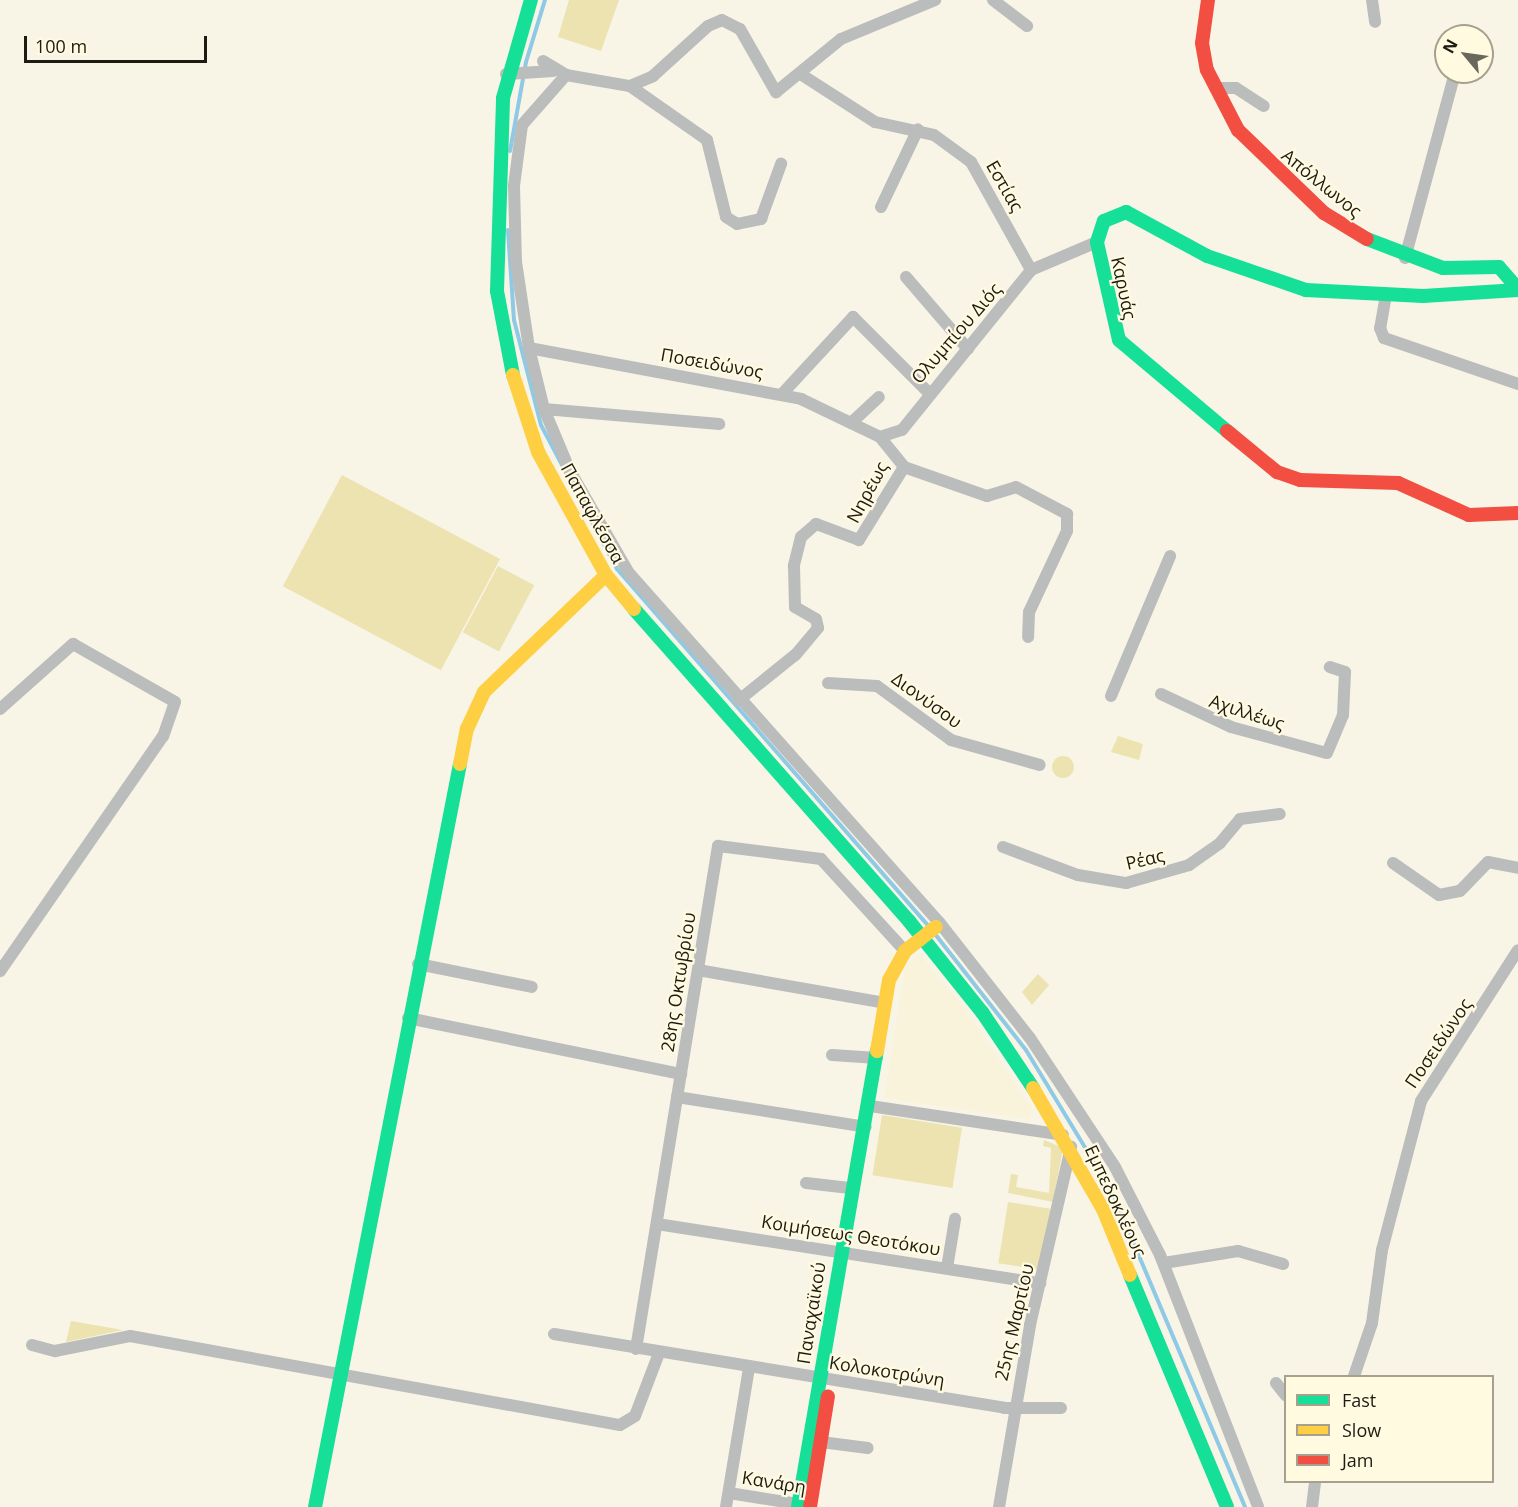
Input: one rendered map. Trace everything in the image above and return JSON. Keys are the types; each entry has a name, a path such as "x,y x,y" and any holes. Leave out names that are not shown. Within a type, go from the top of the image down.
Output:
{"street":[{"name":"Παπαφλέσσα","path":"531,0 511,74 498,143 497,291 512,372 538,452 606,575 713,704 923,938"},
{"path":"630,86 653,76 708,26 722,20 740,29 758,55 770,89 776,92 802,75 841,39 934,0"},
{"path":"993,0 1027,26"},
{"name":"Απόλλωνος","path":"1208,0 1203,53 1215,88 1244,139 1308,199 1359,236 1405,258 1443,268 1499,267 1518,289"},
{"path":"1372,0 1375,22"},
{"path":"543,61 553,71"},
{"path":"511,74 532,75 553,71 630,86 707,140 726,217 737,224 761,219 781,164"},
{"path":"566,75 533,106 519,145 516,262 529,348 544,409 570,471 629,573 1005,1004 1114,1167 1164,1263 1258,1507"},
{"name":"Εστίας","path":"802,75 875,122 918,129 934,135 979,172 1031,270"},
{"path":"1405,258 1452,84"},
{"path":"1215,88 1236,88 1264,106"},
{"path":"881,207 918,129"},
{"name":"Καρυάς","path":"1518,289 1386,295 1291,286 1207,256 1126,212 1104,221 1097,242 1119,340 1282,475 1398,483 1458,513 1518,513"},
{"name":"Ολυμπίου Διός","path":"880,437 902,430 928,392 968,349 1031,270 1097,242"},
{"path":"906,277 968,349"},
{"path":"1386,295 1380,328 1384,338 1518,384"},
{"path":"782,394 853,317 928,392"},
{"name":"Ποσειδώνος","path":"529,348 782,394 880,437"},
{"path":"851,423 879,397"},
{"path":"544,409 719,424"},
{"name":"Νηρέως","path":"739,700 795,656 818,628 816,619 798,613 794,602 801,537 816,524 859,540 904,467 880,437"},
{"path":"904,467 987,496 1016,487 1067,514 1067,531 1027,617 1028,637"},
{"path":"1111,696 1170,556"},
{"path":"315,1507 418,964 474,708 484,692 606,575"},
{"path":"0,709 73,644 175,702 163,736 0,971"},
{"name":"Αχιλλέως","path":"1161,694 1240,730 1327,753 1343,715 1345,672 1330,667"},
{"name":"Διονύσου","path":"828,682 877,686 951,740 1040,765"},
{"name":"Ρέας","path":"1003,847 1078,875 1126,884 1188,866 1220,843 1240,819 1280,814"},
{"name":"28ης Οκτωβρίου","path":"636,1349 718,846 821,860 905,951"},
{"path":"1393,863 1439,895 1460,891 1488,862 1518,868"},
{"name":"Παναχαϊκού","path":"806,1506 891,974 905,951 936,927"},
{"name":"Εμπεδοκλέους","path":"923,938 996,1032 1067,1141 1107,1218 1227,1507"},
{"name":"Ποσειδώνος","path":"1355,1375 1372,1323 1382,1250 1407,1163 1421,1101 1518,950"},
{"path":"418,964 532,987"},
{"path":"698,970 886,1003"},
{"path":"408,1018 681,1074"},
{"path":"832,1055 877,1058"},
{"path":"677,1097 866,1127"},
{"path":"870,1106 1067,1141"},
{"name":"Παναχαϊκού","path":"845,1252 850,1188 866,1127"},
{"name":"25ης Μαρτίου","path":"999,1507 1014,1409 1067,1141"},
{"path":"806,1183 850,1188"},
{"path":"947,1268 955,1219"},
{"name":"Κοιμήσεως Θεοτόκου","path":"657,1224 1040,1282"},
{"path":"1164,1263 1238,1251 1283,1264"},
{"name":"Κολοκοτρώνη","path":"554,1334 749,1368 1014,1409 1061,1407"},
{"path":"32,1345 55,1351 130,1336 620,1425 635,1416 659,1353"},
{"path":"726,1507 749,1368"},
{"name":"Παναχαϊκού","path":"806,1506 821,1442 825,1379"},
{"path":"1276,1383 1284,1393"},
{"path":"821,1442 868,1448"},
{"path":"1312,1507 1315,1483"},
{"name":"Κανάρη","path":"729,1493 806,1506"}],"shaded area":[{"path":"569,0 619,0 601,51 558,37"},
{"path":"342,475 500,559 441,670 283,586"},
{"path":"498,566 534,585 499,651 463,632"},
{"path":"1118,736 1143,744 1139,760 1111,752"},
{"path":"1063,756 1071,759 1074,767 1071,775 1063,778 1055,775 1052,767 1055,759"},
{"path":"919,954 967,1011 1033,1110 1029,1119 884,1098 905,967"},
{"path":"1038,974 1049,985 1032,1005 1022,992"},
{"path":"882,1115 962,1128 952,1188 872,1175"},
{"path":"1044,1140 1063,1148 1053,1202 1008,1193 1011,1174 1018,1175 1016,1187 1049,1193 1051,1148 1043,1146"},
{"path":"1008,1202 1050,1209 1041,1270 998,1263"},
{"path":"71,1321 123,1330 66,1342"}],"waterway":[{"path":"510,151 526,62 545,0"},
{"path":"508,230 514,320 541,425 617,569 928,926"},
{"path":"935,934 1026,1050 1112,1192 1245,1507"}],"traffic: fast":[{"path":"513,375 497,291 503,98 531,0"},
{"path":"1227,431 1119,340 1097,242 1104,221 1126,212 1207,256 1306,290 1423,296 1518,290"},
{"path":"1367,239 1443,268 1499,267 1518,289"},
{"path":"634,609 909,921 982,1012 1033,1088"},
{"path":"315,1507 460,764"},
{"path":"798,1507 877,1051"},
{"path":"1130,1275 1227,1507"}],"traffic: slow":[{"path":"513,375 538,452 606,575 634,609"},
{"path":"460,764 467,729 484,692 606,575"},
{"path":"877,1051 889,980 905,951 936,927"},
{"path":"1033,1088 1103,1209 1130,1275"}],"traffic: jam":[{"path":"1208,0 1202,43 1207,70 1238,130 1324,213 1367,239"},
{"path":"1227,431 1277,472 1300,480 1398,483 1469,515 1518,513"},
{"path":"810,1507 828,1396"}]}
